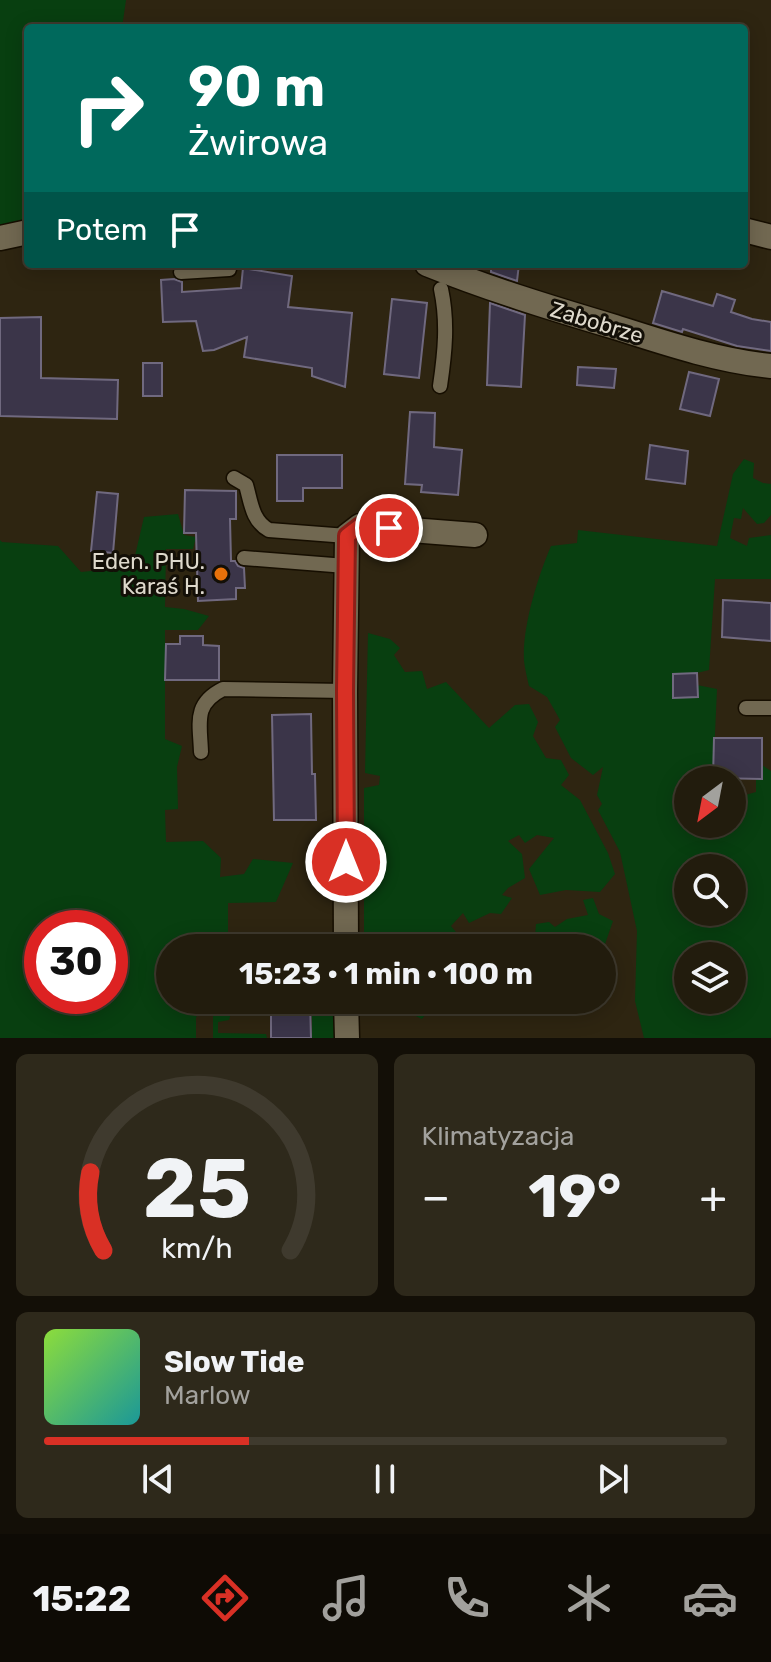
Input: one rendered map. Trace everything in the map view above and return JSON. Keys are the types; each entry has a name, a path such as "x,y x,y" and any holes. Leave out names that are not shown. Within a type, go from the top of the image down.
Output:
{"street":[{"path":"748,231 771,237"},
{"path":"0,238 24,233"},
{"name":"Zabobrze","path":"437,268 500,292 661,341 771,366"},
{"path":"346,934 347,536 360,526 475,535"},
{"path":"346,1014 347,1038"}],"lane":[{"path":"181,272 229,268"},
{"path":"440,386 446,342 446,315 441,289"},
{"path":"234,478 246,485 256,519 263,527 347,536"},
{"path":"244,558 346,566"},
{"path":"201,752 200,714 203,704 210,695 223,689 345,691"},
{"path":"746,708 771,708"}],"green space":[{"path":"0,0 126,0 123,24 24,24 24,233 0,238"},
{"path":"744,459 754,463 753,478 771,484 771,515 764,523 757,524 743,508 741,519 734,518 730,538 747,546 749,538 771,535 771,579 715,579 709,670 673,674 673,697 697,697 697,685 717,689 714,766 674,766 674,838 746,838 746,795 756,792 756,779 762,765 771,771 771,1038 644,1038 635,1001 637,931 620,852 598,810 602,804 597,795 603,767 593,775 571,758 555,727 560,720 547,697 529,686 524,661 528,618 551,546 577,543 578,530 717,546 733,474"},
{"path":"178,514 184,535 196,537 193,549 166,549 165,607 209,616 198,630 165,630 165,739 182,746 177,767 178,809 165,810 166,842 203,841 221,858 220,877 244,874 253,859 293,863 276,902 228,903 228,934 156,934 156,1014 198,1014 196,1038 0,1038 0,540 58,546 81,572 101,570 104,557 134,560 144,517"},
{"path":"368,633 390,639 400,648 394,655 405,672 422,671 427,689 446,682 489,728 515,705 529,704 538,722 533,736 546,758 561,760 569,775 561,785 580,800 608,853 615,874 600,892 566,890 540,895 529,869 554,838 537,835 525,843 519,835 508,841 522,854 525,878 502,895 512,898 501,914 490,913 469,923 463,913 451,926 458,934 364,934 364,788 379,785 380,776 365,773"},
{"path":"593,898 599,914 613,921 608,934 535,934 536,924 549,922 555,927 567,919 588,915 583,900"},
{"path":"213,1014 231,1014 229,1020 218,1022 218,1033 266,1034 267,1038 213,1038"},
{"path":"312,1014 337,1014 337,1038 312,1038"}],"building":[{"path":"243,268 292,276 288,307 352,313 345,387 312,376 312,368 244,357 247,337 203,351 196,321 163,322 161,280 182,282 182,292 241,288"},
{"path":"491,268 519,268 517,281 491,272"},
{"path":"662,291 713,306 717,294 735,300 731,312 771,322 771,351 737,346 653,323"},
{"path":"392,299 427,303 419,378 384,374"},
{"path":"490,303 525,315 521,387 487,385"},
{"path":"41,317 41,378 118,380 117,419 0,416 0,318"},
{"path":"143,363 162,363 162,396 143,396"},
{"path":"578,367 616,369 614,388 577,385"},
{"path":"689,372 719,379 710,416 680,409"},
{"path":"410,412 435,413 434,447 462,450 458,495 421,492 422,485 405,484"},
{"path":"650,445 688,451 685,484 646,479"},
{"path":"277,455 342,455 342,488 303,488 303,501 277,501"},
{"path":"185,490 236,491 236,519 230,519 231,561 244,568 245,588 236,588 236,599 198,601 196,533 184,533"},
{"path":"97,492 118,494 113,553 91,551"},
{"path":"723,600 771,603 771,641 722,637"},
{"path":"180,636 203,636 203,645 219,646 219,680 165,680 166,644 180,644"},
{"path":"697,673 698,697 673,698 673,674"},
{"path":"311,714 316,820 274,820 272,715"},
{"path":"714,738 762,738 762,779 746,779 746,766 713,766"},
{"path":"271,1014 310,1014 311,1038 271,1038"}],"place":[{"name":"Eden. PHU. Karaś H.","path":"221,574"}],"route":[{"path":"346,862 347,536 360,526 389,528"}]}
